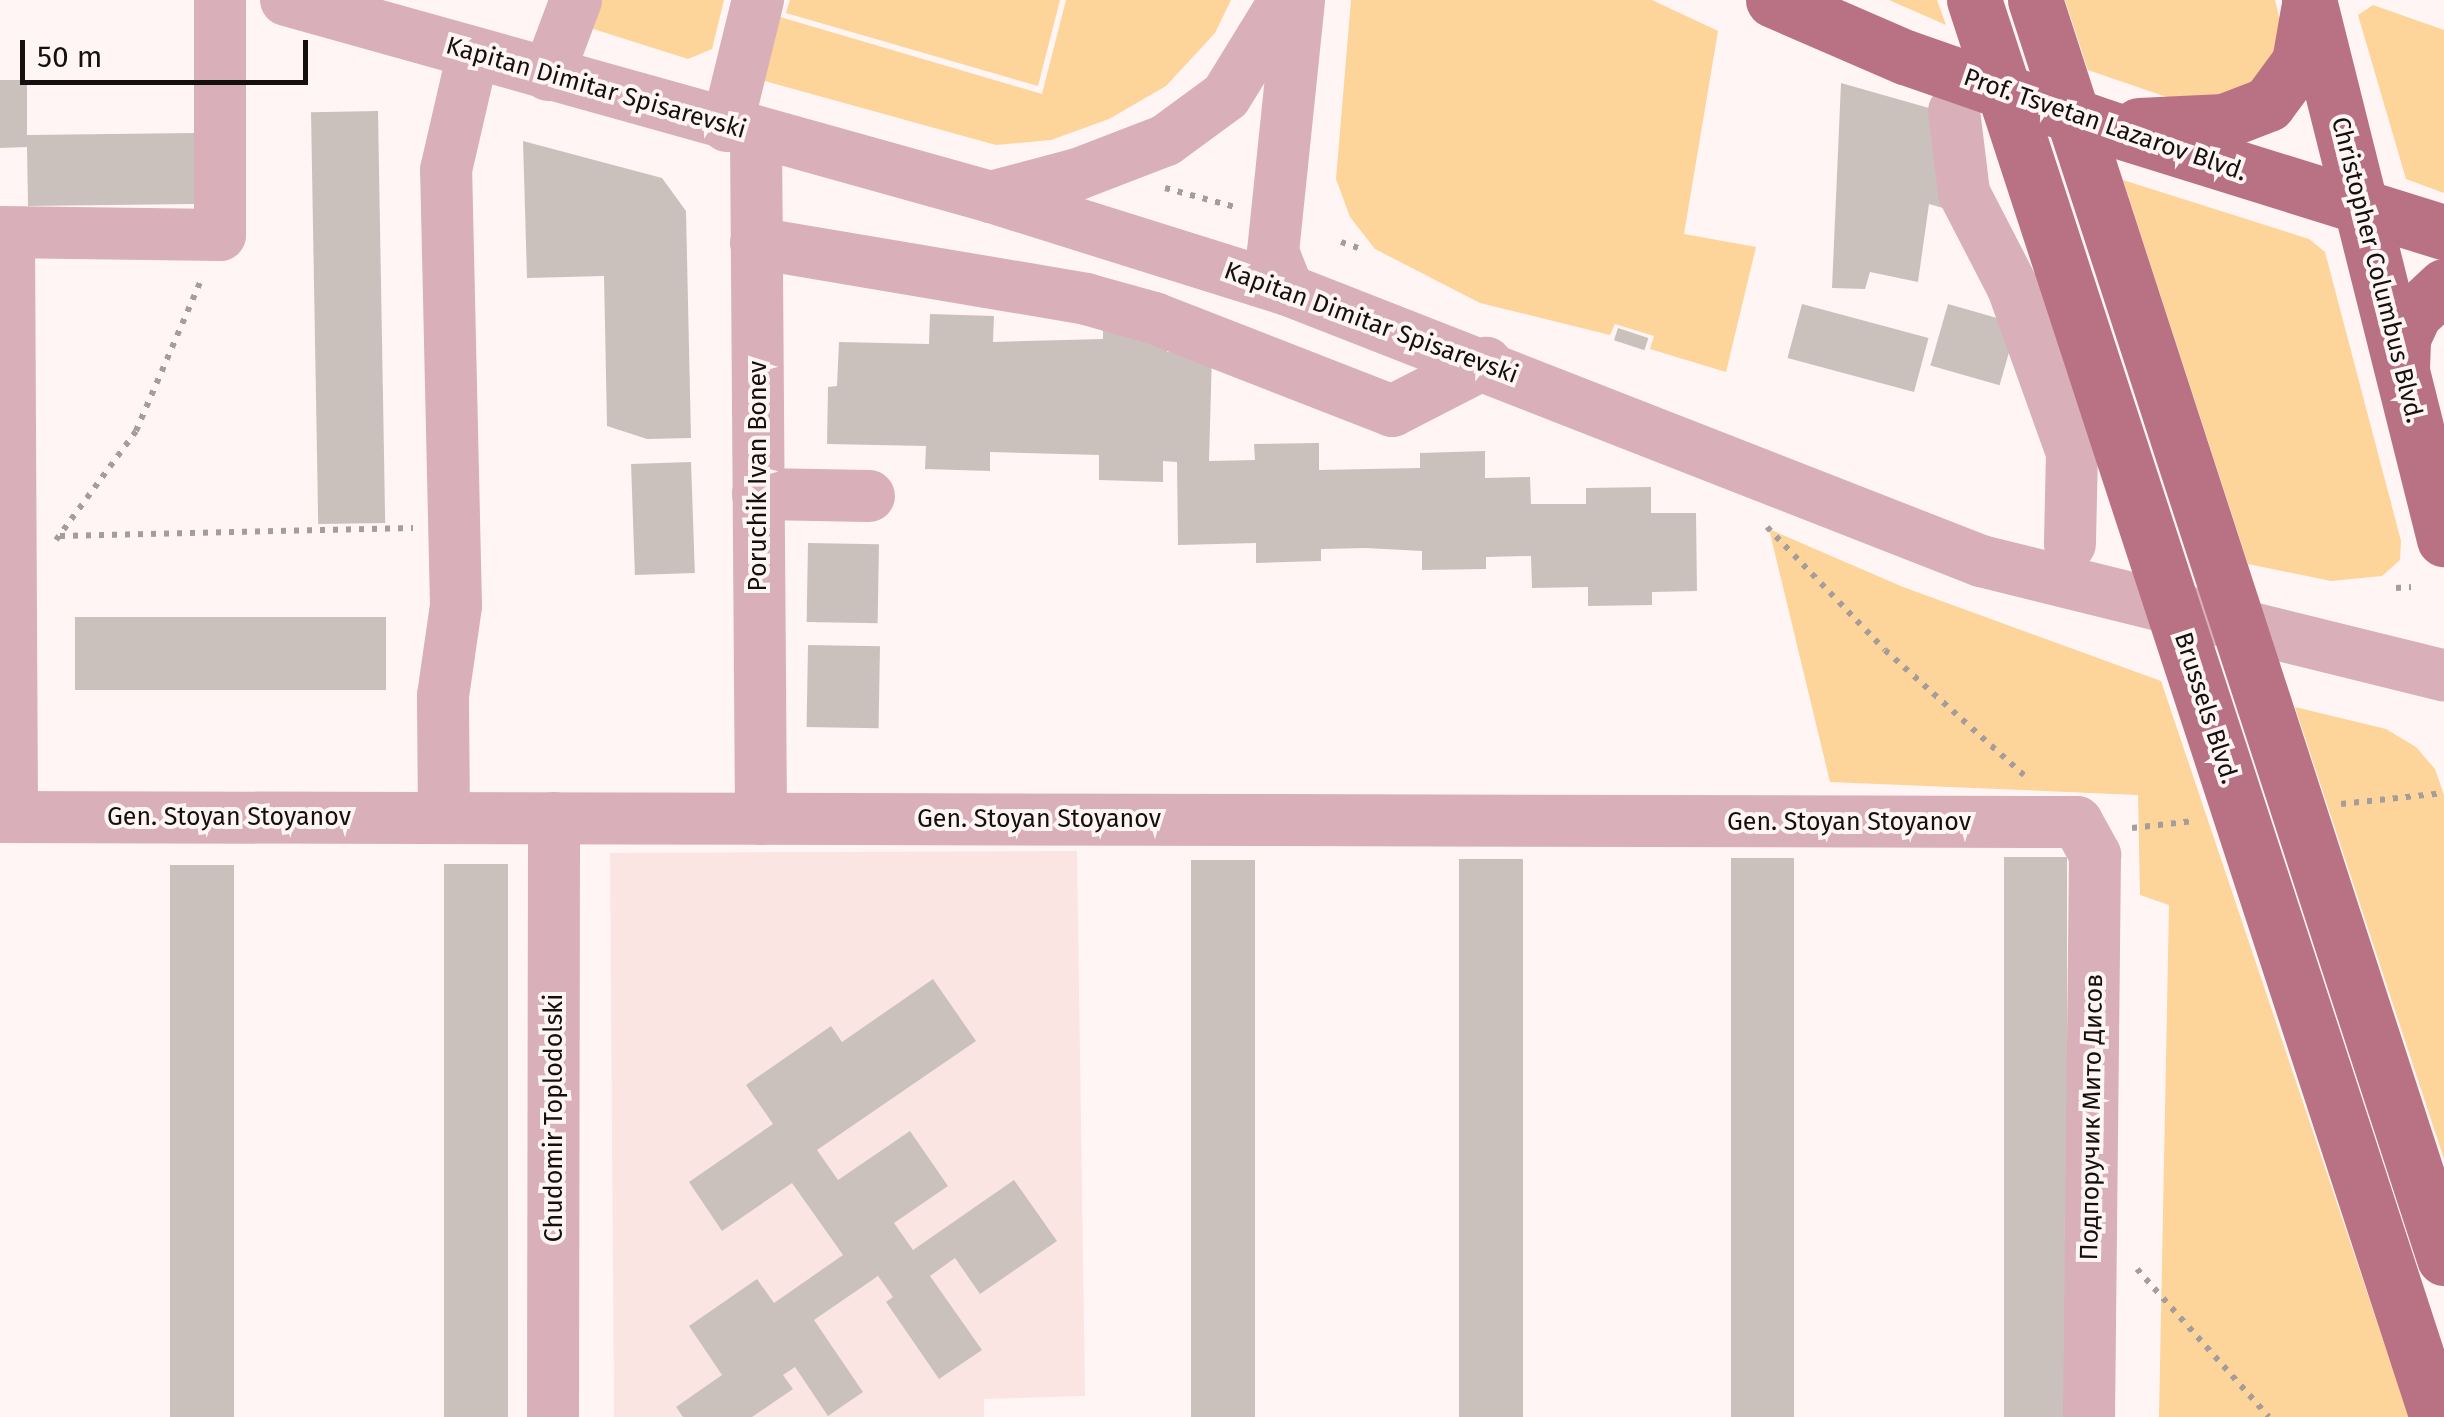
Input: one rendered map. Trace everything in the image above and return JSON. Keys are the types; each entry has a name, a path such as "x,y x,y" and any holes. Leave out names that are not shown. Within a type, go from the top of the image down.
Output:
{"main road":[{"name":"Prof. Tsvetan Lazarov Blvd.","path":"1773,0 1905,57 2106,126 2444,232"},
{"name":"Brussels Blvd.","path":"1974,0 2437,1417"},
{"path":"2035,0 2444,1258"},
{"path":"2106,126 2224,121 2268,104 2299,62 2309,0"},
{"name":"Christopher Columbus Blvd.","path":"2309,0 2444,539"},
{"path":"2402,372 2403,338 2414,314 2444,286"}],"street":[{"path":"6,817 11,602 5,235 220,235 220,0"},
{"name":"Kapitan Dimitar Spisarevski","path":"286,0 991,198 1288,290 1486,362 1981,562 2444,676"},
{"path":"548,75 576,0"},
{"name":"Рoruchik Ivan Bonev","path":"758,0 741,130 756,243 761,819"},
{"path":"991,198 1078,174 1166,140 1226,96 1285,0"},
{"path":"1288,290 1273,252 1299,0"},
{"path":"444,818 454,528 446,170 473,53"},
{"path":"1954,111 1964,193 2012,288 2072,453 2070,544"},
{"path":"756,243 1086,299 1154,318 1392,411 1486,362"},
{"path":"758,494 869,496"},
{"name":"Gen. Stoyan Stoyanov","path":"6,817 2077,822"},
{"name":"Chudomir Toplodolski","path":"554,818 554,1417"},
{"name":"Подпоручик Мито Дисов","path":"2077,822 2095,856 2089,1417"}],"path":[{"path":"1151,185 1241,209"},
{"path":"11,602 136,431 220,235"},
{"path":"1341,242 1364,250"},
{"path":"1760,520 1886,650 2077,822"},
{"path":"59,536 454,528"},
{"path":"2396,588 2411,587"},
{"path":"2091,1217 2270,1417"}],"shaded area":[{"path":"596,0 724,0 712,49 688,59 587,27"},
{"path":"790,0 1060,0 1038,86 786,13"},
{"path":"1066,0 1231,0 1215,33 1166,86 1109,119 1051,140 996,145 761,80 770,14 1042,94"},
{"path":"1351,0 1652,0 1718,31 1684,234 1756,247 1726,372 1650,349 1654,336 1615,324 1610,335 1480,303 1375,249 1350,217 1336,179"},
{"path":"1889,0 1937,0 1946,25"},
{"path":"2065,0 2275,0 2282,29 2269,80 2187,104 2088,70"},
{"path":"2373,5 2444,30 2444,193 2406,179 2358,15"},
{"path":"2123,180 2309,239 2325,252 2401,541 2400,560 2382,576 2331,581 2248,564"},
{"path":"1769,529 1903,587 2161,681 2409,1417 2159,1417 2169,905 2140,895 2138,795 1830,782"},
{"path":"2295,707 2386,729 2416,747 2435,769 2444,795 2444,1159"},
{"path":"1077,851 1085,1396 984,1399 984,1417 614,1417 610,853"}],"building":[{"path":"0,80 27,80 27,135 194,133 194,204 28,206 27,147 0,148"},
{"path":"1841,83 1943,112 1943,208 1929,204 1918,282 1870,272 1865,289 1832,288"},
{"path":"378,111 385,523 318,524 311,112"},
{"path":"523,141 662,178 686,211 691,438 647,439 607,426 604,276 527,278"},
{"path":"1802,304 1929,338 1914,392 1788,358"},
{"path":"1948,304 2017,324 2000,385 1930,366"},
{"path":"930,314 994,316 993,342 1103,339 1103,323 1168,325 1167,352 1212,353 1209,461 1255,460 1254,444 1319,443 1319,470 1420,468 1420,453 1485,451 1485,478 1530,477 1531,504 1586,504 1586,488 1651,487 1651,513 1696,513 1697,591 1652,592 1652,605 1588,606 1588,587 1532,588 1531,556 1486,557 1486,569 1422,570 1422,551 1321,549 1321,561 1256,563 1256,543 1178,545 1177,462 1163,461 1163,482 1099,480 1099,455 990,452 990,471 925,469 926,446 827,444 828,387 837,386 839,342 929,344"},
{"path":"1618,328 1648,338 1644,350 1614,340"},
{"path":"691,462 695,573 635,575 631,464"},
{"path":"808,543 879,544 878,623 807,622"},
{"path":"75,617 386,617 386,690 75,690"},
{"path":"808,645 880,646 879,728 807,727"},
{"path":"2004,857 2067,857 2067,1417 2004,1417"},
{"path":"1731,858 1794,858 1794,1417 1731,1417"},
{"path":"1459,859 1523,859 1523,1417 1459,1417"},
{"path":"1191,860 1255,860 1255,1417 1191,1417"},
{"path":"444,864 508,864 508,1417 444,1417"},
{"path":"170,865 234,865 234,1417 170,1417"},
{"path":"933,979 976,1041 817,1150 838,1180 910,1131 948,1186 894,1223 913,1250 1014,1180 1057,1241 980,1294 955,1258 930,1276 982,1350 939,1379 886,1302 893,1297 878,1276 814,1320 863,1392 828,1416 795,1367 783,1375 793,1389 752,1417 683,1417 676,1407 722,1375 689,1326 757,1279 774,1303 843,1255 792,1183 722,1231 689,1182 773,1124 746,1085 831,1026 842,1042"}]}
